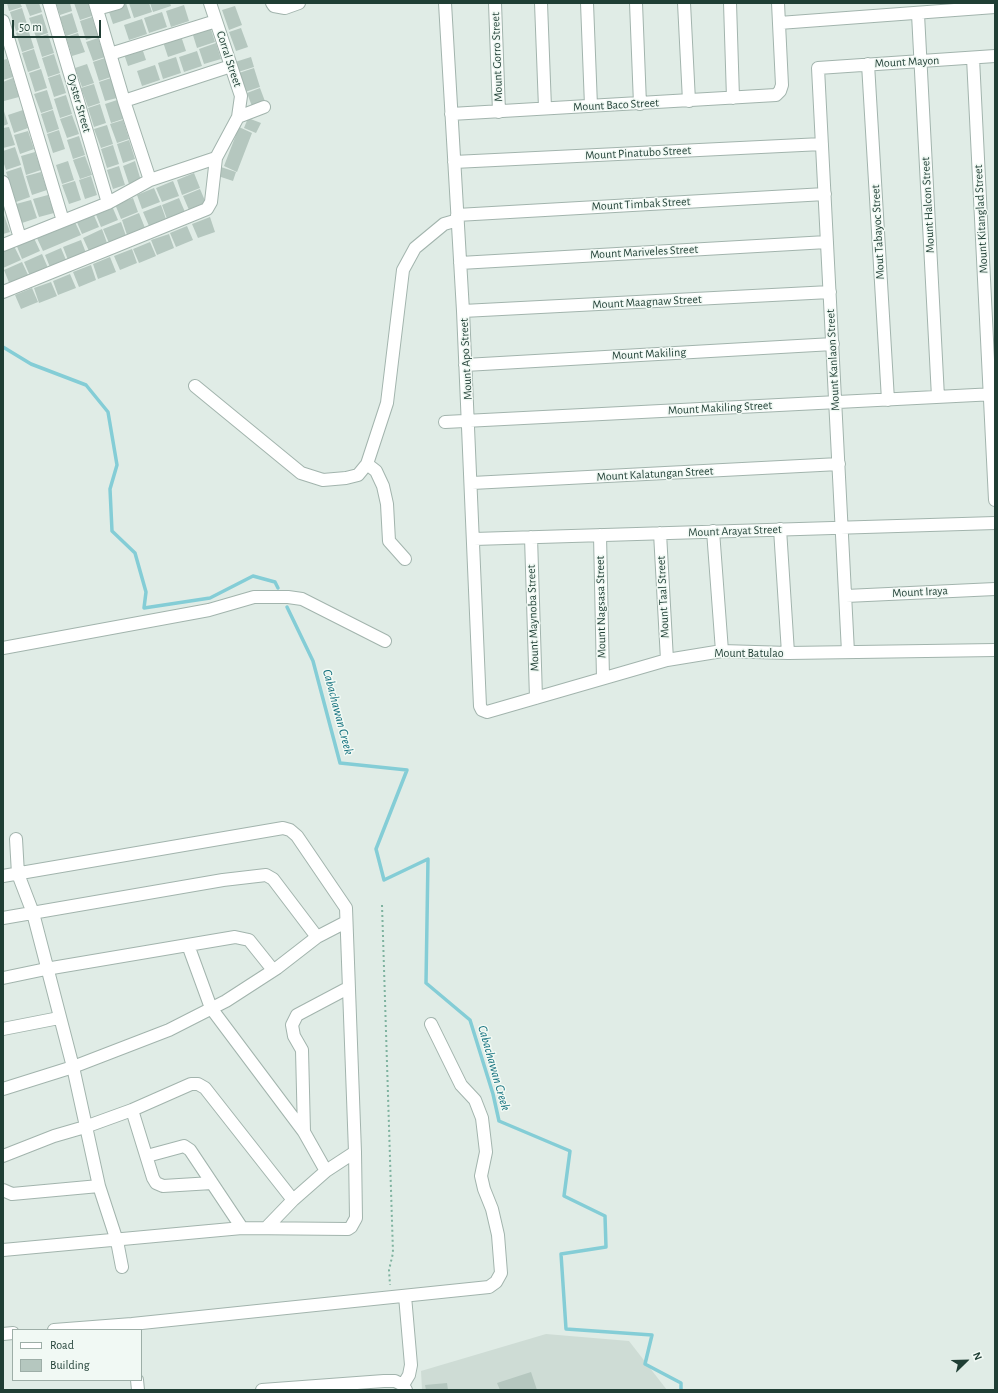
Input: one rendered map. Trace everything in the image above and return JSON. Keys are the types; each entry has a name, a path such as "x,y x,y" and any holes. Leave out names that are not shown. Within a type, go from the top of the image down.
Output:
{"street":[{"name":"Oyster Street","path":"49,3 108,203"},
{"path":"118,3 96,6 124,101 150,180"},
{"name":"Corral Street","path":"210,3 241,96 238,117"},
{"path":"272,3 274,6 285,8 298,3"},
{"name":"Mount Apo Street","path":"445,3 472,483 480,706 487,712"},
{"name":"Mount Gorro Street","path":"495,3 499,112"},
{"path":"541,3 545,108"},
{"path":"587,3 591,106"},
{"path":"636,3 640,104"},
{"path":"684,3 688,101"},
{"path":"730,3 733,98"},
{"path":"778,3 779,23 918,14 995,7"},
{"name":"Mount Halcon Street","path":"918,14 938,397"},
{"path":"3,21 63,221"},
{"path":"110,54 216,21"},
{"name":"Mount Baco Street","path":"451,114 776,95 780,91 782,85 779,23"},
{"name":"Mount Mayon","path":"818,68 995,56"},
{"name":"Mount Kitanglad Street","path":"973,58 992,394 995,500"},
{"name":"Mout Tabayoc Street","path":"868,64 888,400"},
{"path":"124,101 231,66"},
{"name":"Mount Kanlaon Street","path":"818,68 848,652"},
{"path":"3,292 207,209 211,202 216,158 238,117 264,107"},
{"name":"Mount Pinatubo Street","path":"454,162 822,144"},
{"path":"3,245 108,203 150,180 216,158"},
{"path":"3,182 20,238"},
{"name":"Mount Timbak Street","path":"367,464 387,404 403,270 415,248 444,224 457,218 825,194"},
{"name":"Mount Mariveles Street","path":"460,263 827,242"},
{"name":"Mount Maagnaw Street","path":"463,311 830,292"},
{"name":"Mount Makiling","path":"465,365 833,344"},
{"path":"195,386 301,473 323,480 346,478 358,475 367,464 376,472 383,486 387,504 389,542 405,559"},
{"name":"Mount Makiling Street","path":"445,422 992,394"},
{"name":"Mount Kalatungan Street","path":"472,483 839,464"},
{"name":"Mount Arayat Street","path":"474,539 995,523"},
{"path":"780,529 788,653"},
{"path":"713,531 722,651"},
{"name":"Mount Taal Street","path":"660,533 667,660"},
{"name":"Mount Nagsasa Street","path":"600,535 602,678"},
{"name":"Mount Maynoba Street","path":"531,537 536,698"},
{"name":"Mount Iraya","path":"846,596 995,589"},
{"path":"3,648 209,610 254,597 288,597 302,599 385,641"},
{"name":"Mount Batulao","path":"487,712 667,660 722,651 788,653 995,650"},
{"path":"3,876 283,828 290,830 297,836 315,859 346,908 356,1218 351,1227 348,1229 242,1228 117,1241 3,1250"},
{"path":"16,839 18,874 33,912 46,969 73,1067 99,1186 117,1241 122,1267"},
{"path":"3,918 223,880 266,875 273,879 317,937"},
{"path":"3,1089 73,1067 169,1030 210,1008 273,970 317,937 346,922"},
{"path":"3,978 46,969 242,937 249,940 273,970"},
{"path":"188,945 210,1008 304,1132 326,1171"},
{"path":"304,1132 302,1050 294,1036 292,1025 298,1015 348,988"},
{"path":"3,1029 59,1018"},
{"path":"80,1329 132,1327 489,1287 496,1282 501,1273 497,1229 481,1176 486,1152 482,1118 475,1100 461,1085 431,1024"},
{"path":"3,1156 54,1136 85,1127 132,1110 191,1084 198,1084 205,1088 293,1200"},
{"path":"132,1110 153,1178 163,1186 212,1183"},
{"path":"146,1156 184,1146 190,1150 242,1228"},
{"path":"266,1228 293,1200 326,1171 355,1152"},
{"path":"3,1190 12,1194 99,1186"},
{"path":"262,1390 384,1381 395,1381 404,1387 412,1364 405,1296"}],"path":[{"path":"382,905 393,1253 389,1270 390,1297"}],"shaded area":[{"path":"546,1334 629,1341 667,1390 422,1390 421,1371"}],"building":[{"path":"7,3 20,3 22,7 9,11"},
{"path":"25,3 39,3 42,12 30,16"},
{"path":"56,3 70,3 72,11 60,15"},
{"path":"74,3 88,3 92,16 80,20"},
{"path":"126,3 131,18 113,24 108,9"},
{"path":"129,3 149,3 152,12 134,18"},
{"path":"150,3 170,3 171,6 153,12"},
{"path":"184,5 189,21 171,27 166,11"},
{"path":"235,6 242,25 229,30 222,10"},
{"path":"22,8 28,27 16,31 10,12"},
{"path":"162,12 167,27 149,33 144,18"},
{"path":"72,13 78,32 66,36 60,17"},
{"path":"42,14 48,33 36,37 29,18"},
{"path":"92,17 98,36 86,40 80,21"},
{"path":"142,19 147,34 129,40 124,25"},
{"path":"210,26 215,42 197,48 192,32"},
{"path":"241,28 248,47 236,51 229,32"},
{"path":"28,29 34,48 22,52 16,33"},
{"path":"78,33 85,52 72,56 66,37"},
{"path":"48,34 54,53 42,57 36,38"},
{"path":"181,36 186,51 168,57 163,42"},
{"path":"98,38 105,57 93,61 86,42"},
{"path":"216,43 221,59 204,64 199,49"},
{"path":"142,48 146,60 128,66 124,54"},
{"path":"34,49 40,68 28,72 22,53"},
{"path":"197,51 202,66 184,72 179,57"},
{"path":"54,54 60,73 48,77 42,58"},
{"path":"176,57 181,73 163,79 158,63"},
{"path":"251,57 254,67 238,72 235,62"},
{"path":"105,58 111,77 99,81 93,62"},
{"path":"7,59 13,77 3,80 3,60"},
{"path":"87,64 94,83 82,87 75,68"},
{"path":"155,65 160,80 142,86 137,71"},
{"path":"254,68 260,87 245,92 239,73"},
{"path":"41,69 47,88 35,92 29,73"},
{"path":"60,74 66,93 54,97 48,78"},
{"path":"13,78 19,97 4,101 3,82"},
{"path":"111,78 117,98 105,101 99,82"},
{"path":"94,84 100,103 88,107 81,88"},
{"path":"260,88 266,104 253,109 247,93"},
{"path":"47,90 53,109 41,113 34,94"},
{"path":"66,95 72,114 60,118 54,99"},
{"path":"117,100 123,119 111,123 105,104"},
{"path":"100,104 106,123 94,127 88,108"},
{"path":"3,108 8,124 3,126"},
{"path":"23,110 28,128 14,133 8,115"},
{"path":"53,110 59,129 47,133 41,114"},
{"path":"72,115 79,134 67,138 60,119"},
{"path":"248,118 261,123 256,133 244,128"},
{"path":"123,120 129,139 117,143 110,124"},
{"path":"107,125 113,144 101,148 94,129"},
{"path":"9,127 15,145 3,148 3,128"},
{"path":"239,127 252,133 237,172 224,166"},
{"path":"59,130 65,149 53,153 47,134"},
{"path":"28,131 34,149 20,154 14,135"},
{"path":"79,136 85,155 73,159 67,140"},
{"path":"129,140 135,159 123,163 117,144"},
{"path":"113,145 119,164 107,168 101,149"},
{"path":"15,147 21,165 6,170 3,161 3,151"},
{"path":"35,152 41,170 26,175 21,156"},
{"path":"85,156 92,175 80,179 73,160"},
{"path":"68,161 74,180 62,184 56,165"},
{"path":"135,161 141,181 129,184 123,166"},
{"path":"119,166 125,185 113,189 107,170"},
{"path":"21,167 30,197 16,202 6,172"},
{"path":"221,167 236,172 233,181 218,176"},
{"path":"41,172 47,190 32,195 26,176"},
{"path":"194,173 200,188 182,195 177,180"},
{"path":"91,176 97,195 85,199 79,180"},
{"path":"75,181 81,200 69,204 62,185"},
{"path":"173,181 179,196 162,202 156,188"},
{"path":"154,188 160,202 142,209 137,195"},
{"path":"200,189 206,203 189,210 183,196"},
{"path":"48,195 54,213 39,217 33,199"},
{"path":"133,198 138,212 121,219 115,204"},
{"path":"179,198 185,212 167,219 162,205"},
{"path":"31,200 37,218 22,223 16,204"},
{"path":"161,205 166,219 149,226 143,212"},
{"path":"112,206 118,220 101,227 95,212"},
{"path":"3,212 10,232 3,234"},
{"path":"93,213 99,227 82,234 76,220"},
{"path":"139,213 145,228 127,235 122,220"},
{"path":"210,217 215,232 198,238 192,224"},
{"path":"74,220 81,235 43,251 36,236"},
{"path":"121,222 126,236 109,243 103,229"},
{"path":"187,226 193,240 176,247 170,233"},
{"path":"102,229 107,243 89,251 83,238"},
{"path":"169,234 174,248 157,255 151,240"},
{"path":"33,236 40,251 22,259 16,244"},
{"path":"81,240 86,253 68,260 63,247"},
{"path":"150,242 156,256 139,263 133,249"},
{"path":"14,246 21,260 3,268 3,251"},
{"path":"61,248 66,260 50,267 45,255"},
{"path":"132,249 137,263 120,270 114,256"},
{"path":"42,254 48,268 30,276 24,262"},
{"path":"110,257 116,272 98,279 93,264"},
{"path":"22,262 29,277 10,285 4,270"},
{"path":"91,265 96,280 79,287 73,272"},
{"path":"70,274 76,288 58,295 53,281"},
{"path":"51,282 57,296 39,303 34,288"},
{"path":"32,288 38,302 21,309 15,295"},
{"path":"531,1372 537,1390 500,1390 497,1383"},
{"path":"447,1383 448,1390 426,1390 425,1385"}],"waterway":[{"name":"Cabachawan Creek","path":"3,347 31,364 86,385 108,412 117,465 110,489 112,531 135,553 146,592 144,608 210,598 253,576 275,582 278,588"},
{"name":"Cabachawan Creek","path":"287,607 313,661 340,763 407,770 376,849 384,880 428,859 426,983 470,1020 493,1094 499,1121 570,1151 564,1196 605,1216 606,1247 561,1254 566,1329 652,1335 645,1364 681,1383 681,1390"}]}
